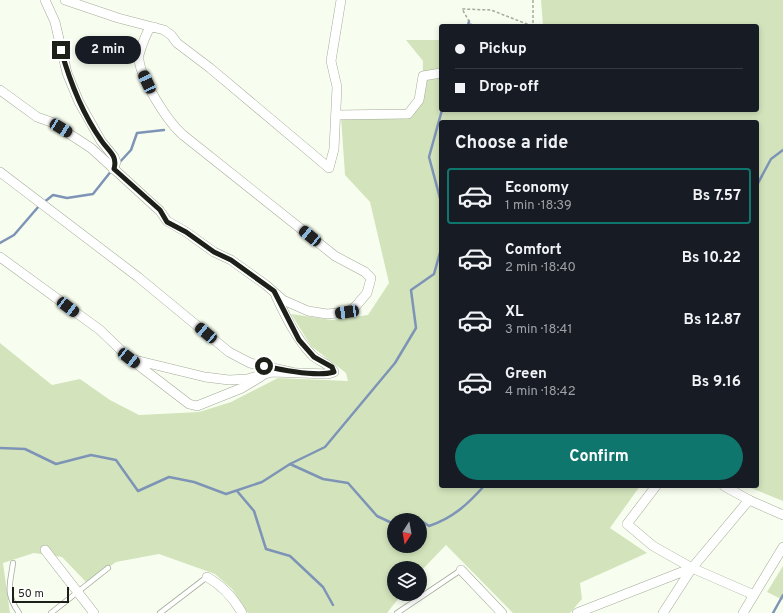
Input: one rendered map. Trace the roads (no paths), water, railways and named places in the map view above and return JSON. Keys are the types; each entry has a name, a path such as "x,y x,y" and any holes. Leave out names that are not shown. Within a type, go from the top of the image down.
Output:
{"street":[{"path":"45,0 55,22 67,73 79,102 102,141 114,157 116,162 114,169"},
{"path":"66,0 118,18 164,30 182,47 210,68 329,168 334,149 337,87 330,61 341,0"},
{"path":"0,90 36,117 51,122 91,148 160,210 167,222 186,232 214,252 231,260 274,291 283,300 308,311 337,314 347,312 355,307 367,293 371,278 365,272 334,256 174,126 165,115 140,67 139,56 149,29 154,27"},
{"path":"336,115 408,114 419,100 423,76 439,72"},
{"path":"0,172 138,277 229,352 250,362 291,372"},
{"path":"0,257 100,330 129,358 189,404 197,406 242,388 272,372 328,374 334,372 332,367 314,357 299,340 274,291"},
{"path":"129,358 205,377 229,380 262,376"},
{"path":"654,488 627,524 653,546 692,568 754,595"},
{"path":"728,488 749,500 783,514"},
{"path":"663,613 692,568 749,500"},
{"path":"743,613 783,547"},
{"path":"45,550 94,613"},
{"path":"44,564 54,561"},
{"path":"577,613 692,568"},
{"path":"461,570 502,613"},
{"path":"207,577 222,586 236,602 242,613"}],"lane":[{"path":"13,563 9,592 10,600 19,613"},
{"path":"51,613 108,568"},
{"path":"397,613 461,570"},
{"path":"160,613 207,577"}],"waterway":[{"path":"439,120 441,112"},
{"path":"439,121 429,157 439,194"},
{"path":"118,164 131,150 137,133 164,130"},
{"path":"759,181 771,159 783,150"},
{"path":"43,203 53,195 67,198 93,194 112,170"},
{"path":"0,243 14,235 39,206"},
{"path":"0,448 25,449 56,464 91,455 116,460 138,491 169,477 194,482 226,494 262,482 290,464 325,447 395,363 416,328 411,290 434,274 439,256"},
{"path":"290,464 323,479 348,483 377,516 387,521"},
{"path":"427,525 429,526 438,523 453,515 482,488"},
{"path":"237,491 254,511 266,549 290,556 323,587 333,605"},
{"path":"773,613 783,595"}]}
